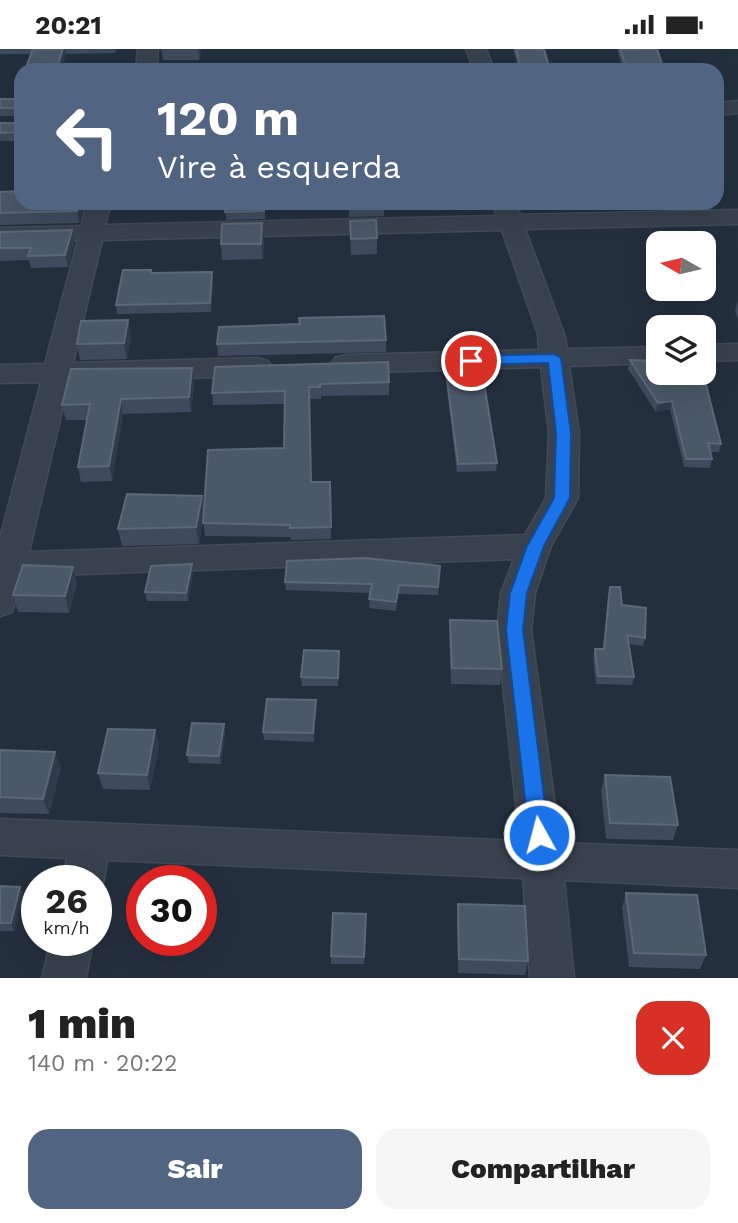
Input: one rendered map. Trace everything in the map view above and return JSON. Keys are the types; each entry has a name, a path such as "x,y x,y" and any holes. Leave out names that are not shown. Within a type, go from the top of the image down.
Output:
{"street":[{"path":"0,603 5,564 97,210"},
{"path":"508,213 551,334 564,433 562,498 535,546 518,593 514,630 542,860 552,978"},
{"path":"0,235 508,213 738,217"},
{"path":"716,353 738,352"},
{"path":"319,365 646,355"},
{"path":"0,374 278,366"},
{"path":"5,564 535,546"},
{"path":"0,837 738,869"},
{"path":"86,865 91,841"},
{"path":"64,978 69,956"}],"building":[{"path":"33,49 63,49 58,63 28,63"},
{"path":"516,49 544,49 548,63 519,63"},
{"path":"620,49 657,49 662,63 625,63"},
{"path":"0,99 14,99 14,108 0,108"},
{"path":"0,123 14,123 14,132 0,133"},
{"path":"14,191 14,210 77,210 0,213 0,192"},
{"path":"225,210 264,210 264,211"},
{"path":"376,220 377,238 351,239 350,221"},
{"path":"262,223 261,244 221,244 222,224"},
{"path":"72,230 65,255 28,256 31,248 0,248 0,232"},
{"path":"123,270 151,270 151,273 212,272 210,303 116,305"},
{"path":"384,316 386,340 217,344 219,327 300,324 299,318"},
{"path":"128,320 124,343 77,344 81,321"},
{"path":"630,360 646,361 646,385"},
{"path":"388,362 389,382 320,384 320,387 309,387 311,482 330,482 331,527 290,528 290,525 203,523 208,450 284,448 285,391 212,393 215,367"},
{"path":"445,364 481,364 497,463 458,464"},
{"path":"192,368 189,397 121,399 109,466 78,467 90,404 62,405 71,369"},
{"path":"646,385 706,385 721,444 708,443 712,459 686,459 672,401 658,403"},
{"path":"127,494 202,496 196,527 118,529"},
{"path":"365,558 440,566 438,587 399,585 396,602 369,599 372,584 285,582 287,561"},
{"path":"192,564 186,593 145,592 151,566"},
{"path":"23,565 73,567 65,596 13,595"},
{"path":"610,587 620,587 622,605 646,608 645,638 627,635 634,677 598,676 595,649 604,649"},
{"path":"450,620 497,621 502,669 452,668"},
{"path":"304,650 339,651 338,678 301,677"},
{"path":"267,699 316,700 313,733 263,732"},
{"path":"192,723 224,724 219,756 187,755"},
{"path":"108,729 155,730 147,775 98,773"},
{"path":"0,750 55,752 43,799 0,797"},
{"path":"605,775 670,777 678,825 610,823"},
{"path":"0,886 20,887 11,923 0,923"},
{"path":"626,893 697,895 706,955 634,953"},
{"path":"458,904 525,906 528,961 459,959"},
{"path":"333,913 366,914 364,957 331,956"}],"route":[{"path":"471,361 554,358 564,433 562,498 535,546 518,593 514,630 539,835"}]}
